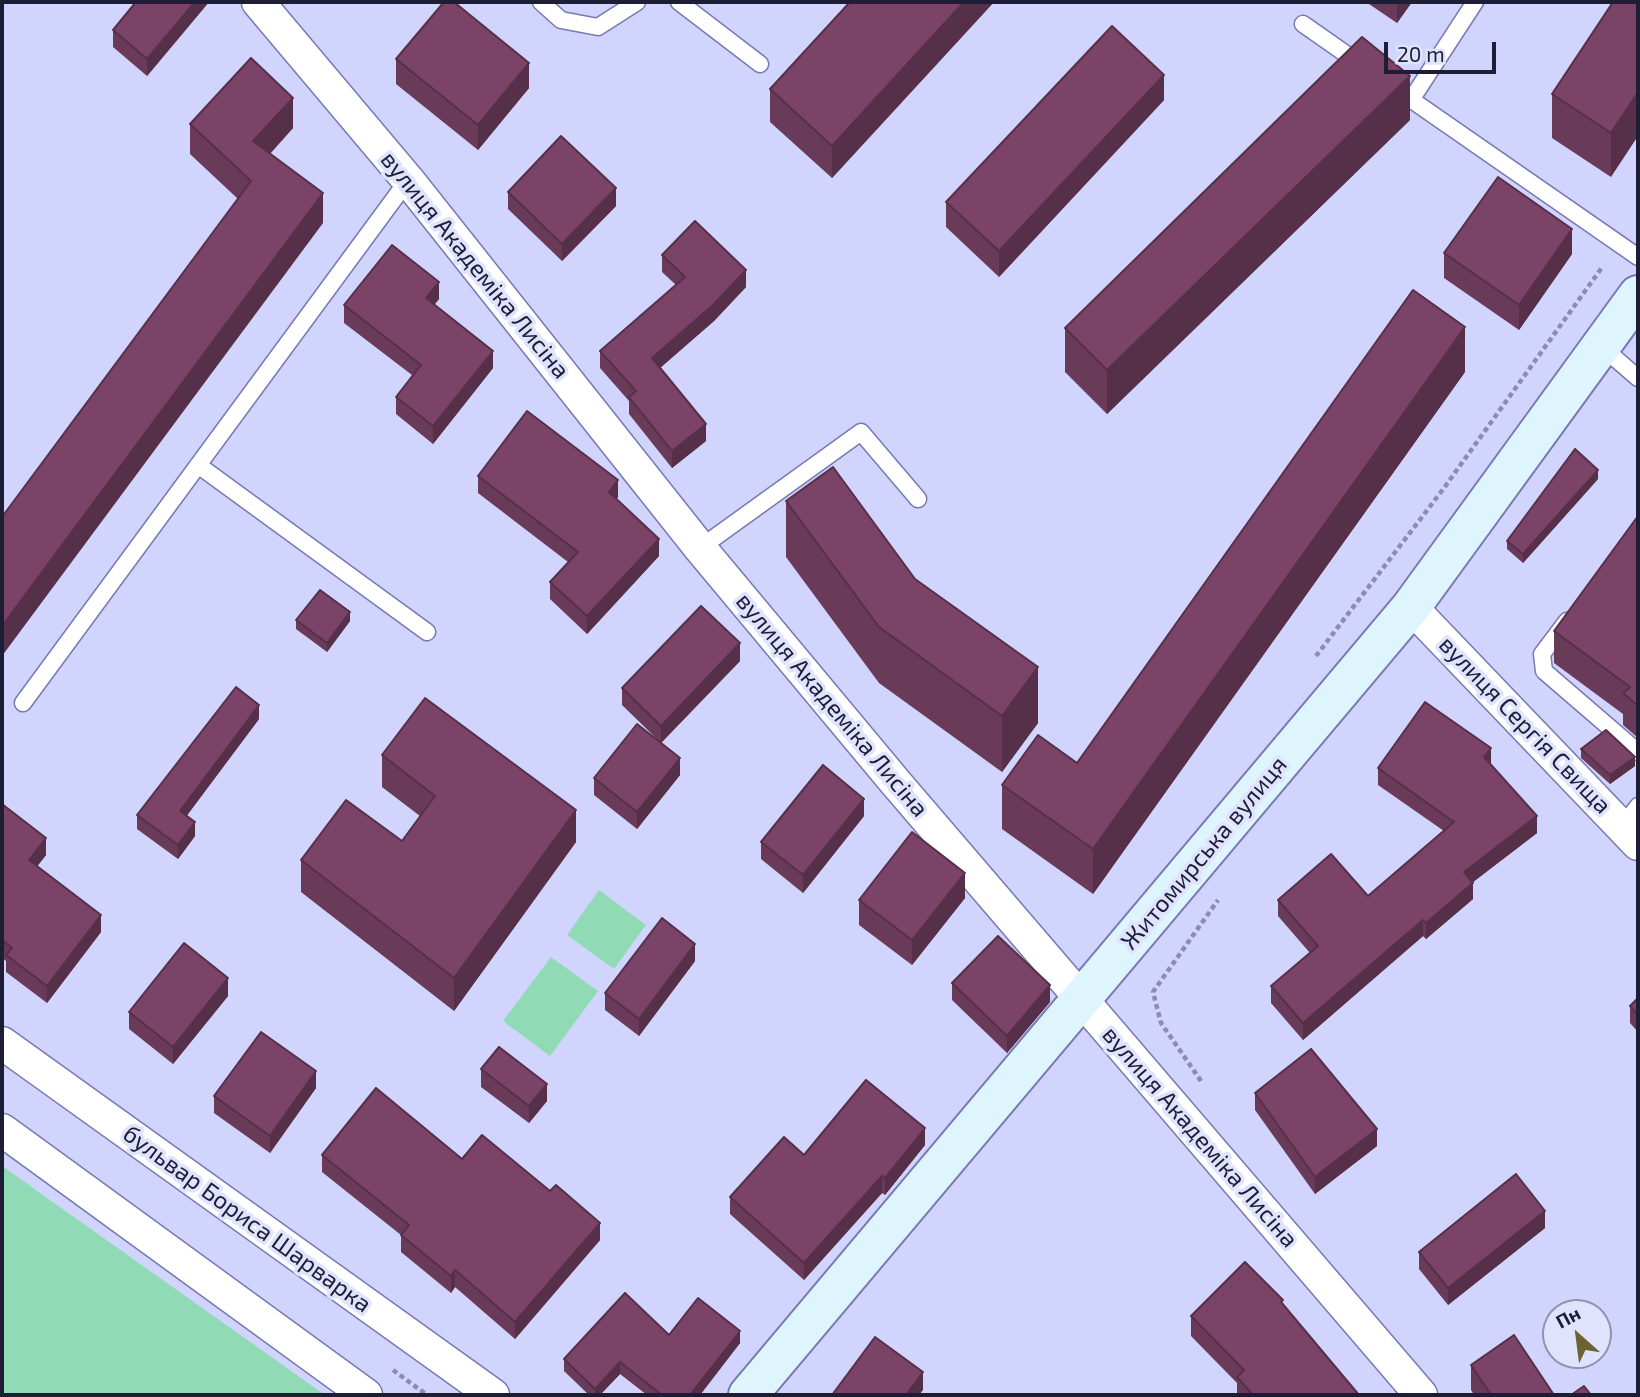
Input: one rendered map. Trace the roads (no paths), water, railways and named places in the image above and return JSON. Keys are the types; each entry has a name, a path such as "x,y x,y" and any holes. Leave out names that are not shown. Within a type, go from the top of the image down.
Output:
{"main road":[{"name":"Житомирська вулиця","path":"748,1395 1411,607 1638,295"}],"street":[{"name":"вулиця Академіка Лисіна","path":"258,2 408,180 701,548 1082,999 1422,1395"},
{"name":"вулиця Сергія Свища","path":"1411,607 1634,821"},
{"name":"бульвар Бориса Шарварка","path":"2,1043 493,1395"},
{"path":"2,1130 366,1395"}],"lane":[{"path":"541,2 561,20 598,27 637,2"},
{"path":"680,2 760,64"},
{"path":"1412,100 1475,2"},
{"path":"1303,24 1638,257"},
{"path":"23,703 408,180"},
{"path":"1601,346 1638,378"},
{"path":"701,548 862,432 918,499"},
{"path":"198,465 427,632"},
{"path":"1574,613 1542,654 1544,671 1638,752"}]}
